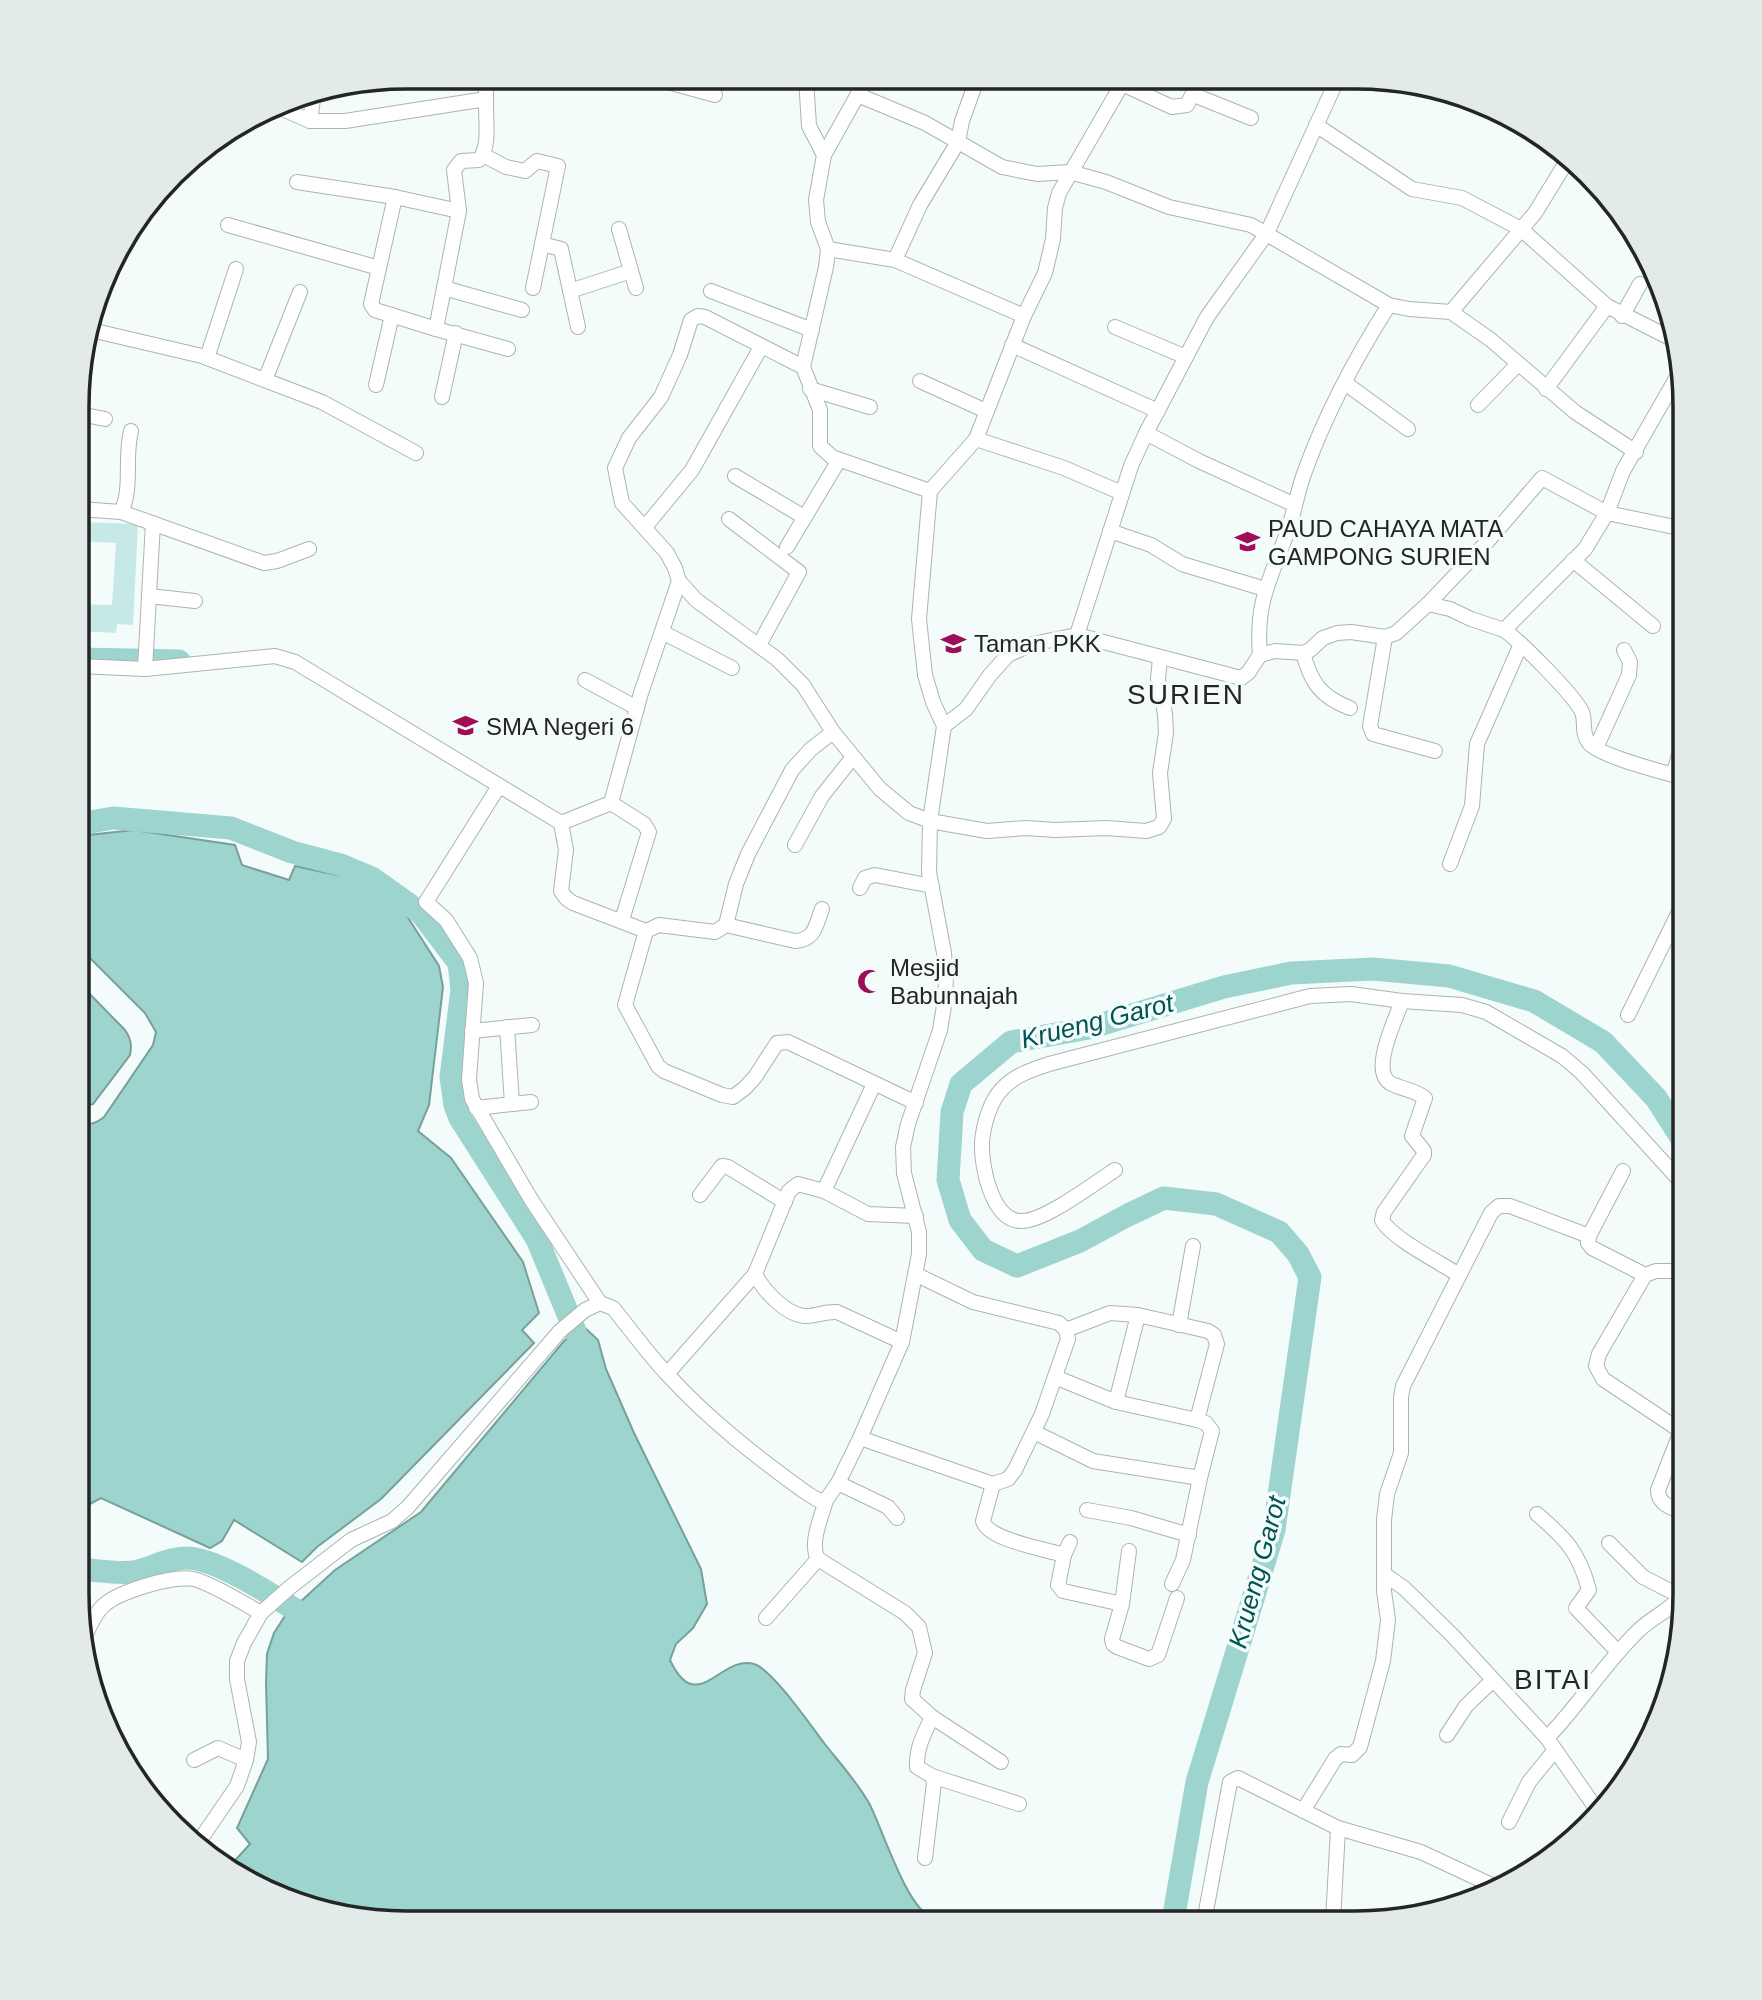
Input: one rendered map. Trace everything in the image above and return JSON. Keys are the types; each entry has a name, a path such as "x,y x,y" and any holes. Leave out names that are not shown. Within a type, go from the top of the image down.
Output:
{"street":[{"path":"436,329 459,211 454,170 461,161 477,161 483,155 486,89"},
{"path":"695,89 715,95"},
{"path":"807,89 809,126 824,155"},
{"path":"861,89 824,155 816,213 828,249 803,367 820,410 820,446 839,460 930,491"},
{"path":"895,260 920,205 958,142 973,89"},
{"path":"1001,1762 932,1717 912,1699 925,1653 919,1627 905,1613 818,1559 815,1544 827,1500 860,1438 902,1342 916,1275 919,1232 904,1173 903,1147 940,1030 945,1000 944,953 929,872 930,821 944,726 925,675 919,619 930,491 976,439 1024,316 1045,273 1059,193 1119,89"},
{"path":"1133,89 1172,107 1187,105 1196,89"},
{"path":"1077,635 1122,494 1146,433 1207,317 1267,233 1333,89"},
{"path":"858,95 925,123 991,162 1019,172 1070,172 1106,182 1169,207 1239,221 1267,233 1389,305 1451,312 1491,340 1575,412 1636,452"},
{"path":"1194,95 1251,118"},
{"path":"289,112 310,121 345,121 486,99"},
{"path":"310,121 312,103"},
{"path":"1315,125 1412,189 1462,198 1521,229 1607,306 1665,336"},
{"path":"483,155 506,167 525,171 537,161 558,166 533,288"},
{"path":"1451,312 1535,213 1563,167"},
{"path":"297,183 395,197 459,211"},
{"path":"395,197 372,307 436,329 508,349"},
{"path":"228,225 379,268"},
{"path":"619,229 636,288"},
{"path":"542,244 561,249 578,327"},
{"path":"828,249 895,260 1024,316"},
{"path":"207,358 236,269"},
{"path":"570,291 631,271"},
{"path":"1622,316 1640,284"},
{"path":"444,288 522,310"},
{"path":"710,291 812,330"},
{"path":"265,380 300,292"},
{"path":"944,726 966,709 1008,655 1032,644 1077,635 1241,678 1248,673 1260,655 1258,630 1265,589 1311,454 1345,383 1389,305"},
{"path":"1546,389 1607,306"},
{"path":"376,385 392,315"},
{"path":"803,367 705,317 698,316 691,320 680,355 661,397 629,438 615,468 622,503 627,512 645,527 667,553 676,568 679,581 696,600 759,645 803,685 833,732 895,803 909,813 930,821 987,831 1026,828 1146,831 1160,827 1164,819 1160,773 1166,733 1166,714 1158,679 1160,658"},
{"path":"1115,327 1186,357"},
{"path":"98,332 207,358 265,380 322,402 416,453"},
{"path":"442,397 456,333"},
{"path":"1012,345 1158,411"},
{"path":"645,527 692,470 761,347"},
{"path":"1478,405 1518,364"},
{"path":"920,381 986,411"},
{"path":"1345,383 1408,429"},
{"path":"1504,630 1594,538 1623,471 1672,386"},
{"path":"810,389 870,407"},
{"path":"89,416 105,419"},
{"path":"121,512 125,503 127,448 131,431"},
{"path":"1146,433 1199,461 1295,505"},
{"path":"976,439 1064,468 1122,494"},
{"path":"787,547 839,460"},
{"path":"735,476 804,517"},
{"path":"1260,655 1275,651 1303,653 1323,638 1337,633 1351,632 1385,637 1396,632 1428,604 1487,542 1542,478 1607,513 1673,527"},
{"path":"89,510 121,512 264,564 309,549"},
{"path":"729,519 799,572 759,645"},
{"path":"145,669 153,523"},
{"path":"1110,531 1151,545 1182,564 1265,589"},
{"path":"1573,561 1653,626"},
{"path":"611,803 637,708 679,581"},
{"path":"149,596 195,601"},
{"path":"1428,604 1450,609 1504,630 1569,694 1583,713 1584,733 1589,743 1673,775"},
{"path":"662,632 732,668"},
{"path":"1385,637 1370,726 1373,734 1435,751"},
{"path":"1450,864 1472,806 1477,744 1521,644"},
{"path":"1597,748 1629,675 1630,662 1624,650"},
{"path":"1303,653 1308,673 1327,698 1350,708"},
{"path":"89,666 145,669 275,656 295,662 561,823 566,850 561,891 566,898 646,931"},
{"path":"585,680 637,708"},
{"path":"833,732 811,749 792,770 748,854 736,884 726,925 715,932 659,925 646,931 625,1004 658,1066 722,1095 733,1097 745,1088 777,1043 782,1041 916,1102"},
{"path":"795,845 822,796 853,757"},
{"path":"499,786 426,902 446,920 470,958 476,983 469,1079 472,1099 532,1201 600,1303 614,1308 667,1374 745,1449 808,1494 818,1500 827,1500"},
{"path":"561,823 611,803"},
{"path":"611,803 644,824 649,832 622,920"},
{"path":"860,888 865,878 875,875 932,886"},
{"path":"726,925 796,941 805,940 811,936 822,909"},
{"path":"1628,1015 1673,924"},
{"path":"1115,1170 1036,1220 1019,1222 1004,1214 993,1199 987,1180 982,1144 986,1120 1000,1090 1020,1074 1049,1064 1310,996 1350,994 1462,1005 1486,1012 1562,1056 1582,1073 1673,1173"},
{"path":"1402,1001 1382,1060 1382,1072 1391,1083 1425,1098 1412,1136 1424,1151 1424,1155 1384,1212 1382,1220 1386,1227 1399,1237 1459,1275"},
{"path":"472,1031 532,1025"},
{"path":"507,1027 512,1104"},
{"path":"824,1191 874,1084"},
{"path":"477,1108 531,1102"},
{"path":"700,1195 722,1166 728,1167 785,1202"},
{"path":"1623,1171 1589,1236 1588,1243 1592,1248 1645,1275"},
{"path":"667,1374 755,1274 789,1191 798,1184 824,1191 868,1214 916,1216"},
{"path":"1303,1811 1335,1759 1341,1754 1352,1755 1360,1747 1383,1661 1388,1620 1384,1574 1384,1520 1387,1494 1401,1453 1403,1386 1491,1213 1499,1206 1510,1206 1589,1236"},
{"path":"1179,1325 1193,1246"},
{"path":"1673,1271 1656,1270 1645,1275 1599,1354 1596,1366 1603,1380 1673,1426"},
{"path":"755,1274 760,1285 793,1311 804,1316 825,1311 837,1312 902,1342"},
{"path":"860,1438 993,1484 1008,1479 1016,1470 1055,1377 1068,1339 1066,1330 1059,1323 973,1302 916,1275"},
{"path":"202,1836 237,1786 246,1760 249,1742 237,1679 237,1661 244,1643 265,1609 351,1540 392,1521 408,1507 560,1331 584,1310 600,1303"},
{"path":"1066,1330 1110,1313 1138,1315 1208,1331 1217,1344 1197,1420"},
{"path":"1116,1402 1138,1315"},
{"path":"1055,1377 1116,1402 1206,1423 1212,1431 1183,1560 1158,1655 1153,1659 1113,1644 1129,1551"},
{"path":"1034,1432 1093,1461 1200,1478"},
{"path":"1673,1452 1658,1490 1662,1503 1673,1508"},
{"path":"838,1483 888,1507 897,1518"},
{"path":"993,1484 984,1526 995,1535 1067,1548 1058,1585 1060,1589 1122,1604"},
{"path":"1087,1510 1131,1518 1189,1535"},
{"path":"1537,1514 1565,1538 1576,1553 1589,1590 1576,1608 1618,1652"},
{"path":"1609,1543 1643,1577 1673,1590"},
{"path":"766,1618 818,1559"},
{"path":"1384,1574 1405,1588 1493,1680 1551,1744 1593,1804"},
{"path":"91,1626 102,1606 114,1598 133,1590 180,1578 195,1579 265,1609"},
{"path":"1509,1822 1529,1782 1572,1713 1618,1652 1640,1629 1673,1603"},
{"path":"1447,1735 1466,1706 1493,1680"},
{"path":"932,1717 919,1745 918,1767 932,1776 1019,1804"},
{"path":"194,1760 218,1748 246,1760"},
{"path":"925,1858 934,1790 932,1776"},
{"path":"1206,1911 1230,1782 1238,1778 1338,1828 1421,1852 1486,1883"},
{"path":"1334,1911 1338,1828"}],"shaded area":[{"path":"89,522 138,524 133,625 117,624 116,633 89,632 89,604 112,605 116,543 89,542"},
{"path":"134,830 235,845 242,865 289,880 295,866 373,883 396,899 439,966 443,987 429,1105 418,1131 451,1158 523,1262 539,1313 522,1330 534,1343 381,1499 317,1547 302,1562 234,1520 222,1541 210,1548 101,1498 89,1504 89,1124 104,1117 153,1045 156,1032 145,1013 89,957 89,835"},
{"path":"89,993 125,1030 131,1048 130,1055 93,1104 89,1105"},
{"path":"583,1326 598,1340 606,1369 634,1433 701,1569 707,1604 693,1628 676,1644 670,1660 680,1676 690,1684 700,1684 742,1663 754,1664 771,1676 864,1795 911,1896 924,1911 385,1910 344,1905 304,1894 266,1878 235,1860 250,1844 237,1828 268,1759 267,1654 274,1633 285,1616 335,1570 421,1512 564,1341"}],"waterway":[{"path":"89,659 179,661"},
{"path":"89,822 113,818 231,828 292,852 341,865 372,878 421,913 459,963 462,990 451,1077 455,1105 460,1118 537,1239 575,1331"},
{"name":"Krueng Garot","path":"1175,1911 1197,1782 1274,1530 1310,1277 1298,1254 1279,1232 1216,1204 1164,1198 1080,1241 1017,1266 983,1250 960,1220 948,1180 952,1112 961,1084 1011,1042 1089,1028 1224,987 1291,973 1373,969 1449,976 1534,1001 1603,1042 1656,1098 1673,1125"},
{"path":"89,1570 133,1572 172,1560 198,1560 242,1578 294,1609"}],"place":[{"name":"PAUD CAHAYA MATA GAMPONG SURIEN","path":"1248,542"},
{"name":"Taman PKK","path":"954,643"},
{"name":"SMA Negeri 6","path":"466,726"},
{"name":"Mesjid Babunnajah","path":"870,981"}],"district":[{"name":"SURIEN","path":"1186,694"},
{"name":"BITAI","path":"1553,1679"}]}
